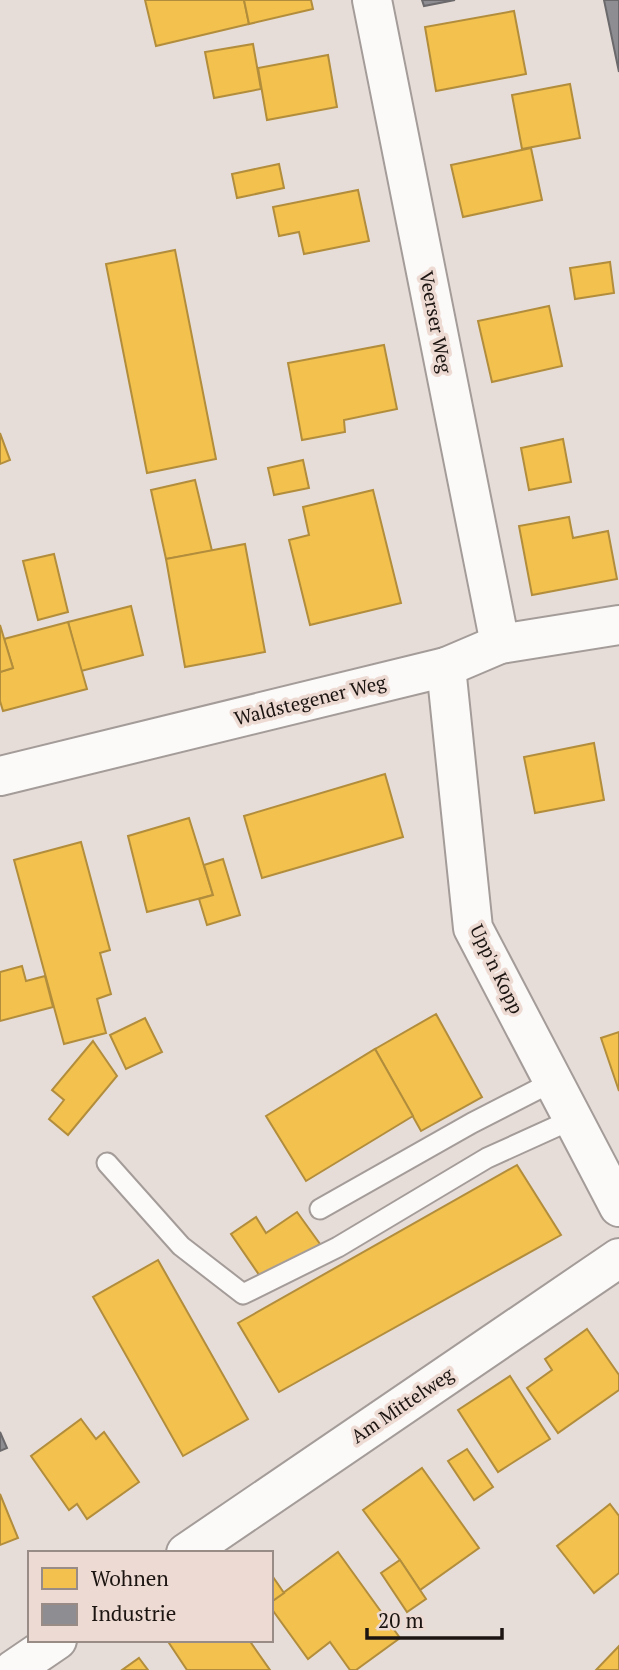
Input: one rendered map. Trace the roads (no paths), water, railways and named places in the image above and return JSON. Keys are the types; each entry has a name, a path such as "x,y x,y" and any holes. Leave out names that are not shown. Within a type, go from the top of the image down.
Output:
{"street":[{"name":"Veerser Weg","path":"372,0 500,644"},
{"name":"Waldstegener Weg","path":"0,776 446,667 500,644 619,625"},
{"name":"Upp'n Kopp","path":"446,667 474,928 619,1207"},
{"name":"Am Mittelweg","path":"189,1551 619,1258"},
{"path":"13,1670 54,1642"}],"lane":[{"path":"320,1209 472,1123 554,1082"},
{"path":"107,1163 181,1246 243,1294 338,1247 486,1158 573,1119"}]}
